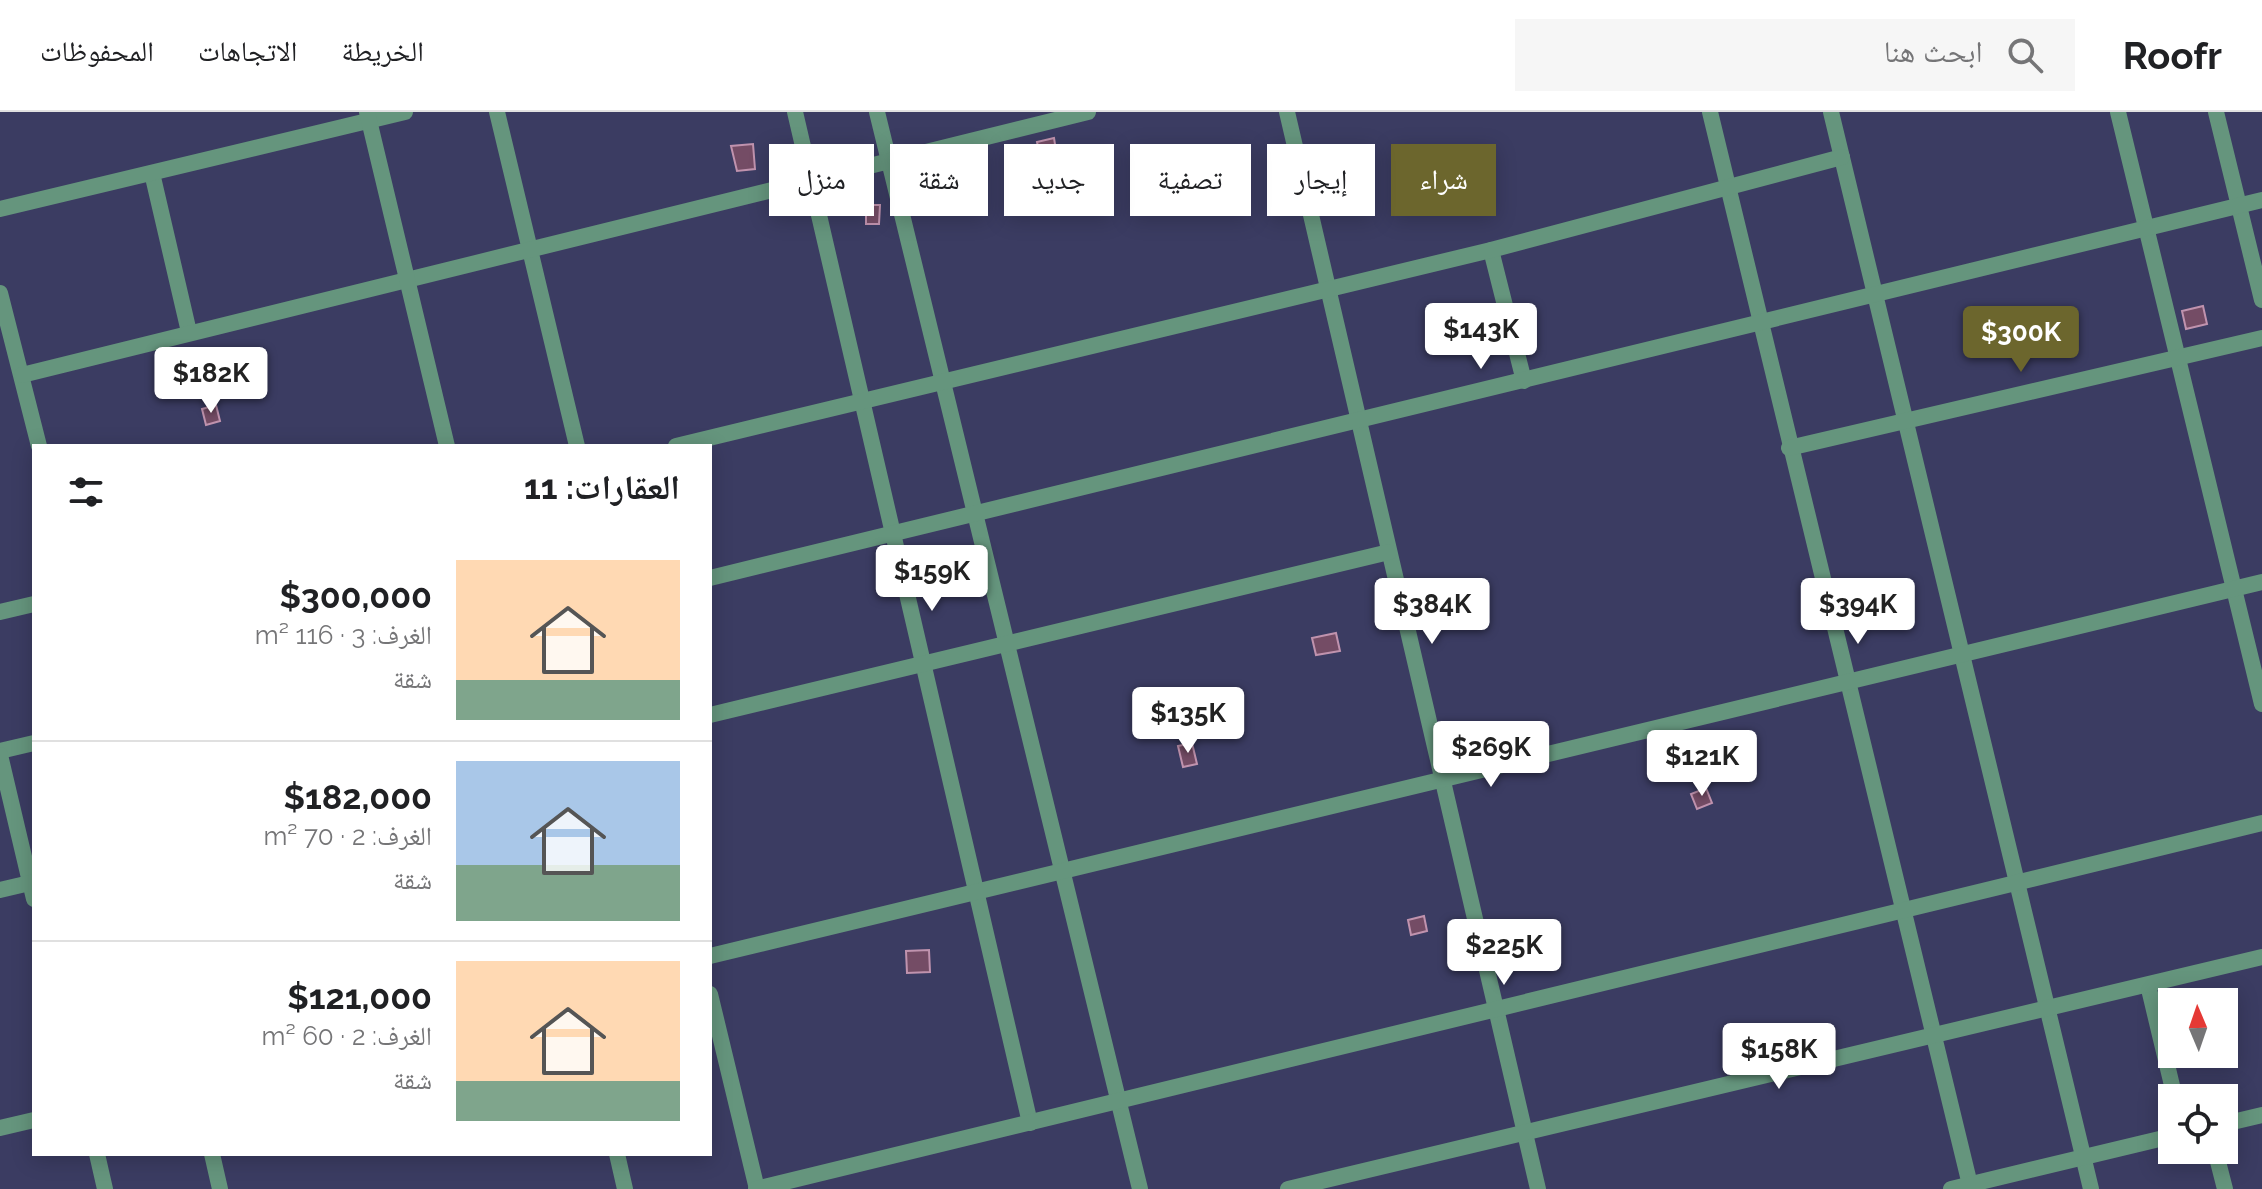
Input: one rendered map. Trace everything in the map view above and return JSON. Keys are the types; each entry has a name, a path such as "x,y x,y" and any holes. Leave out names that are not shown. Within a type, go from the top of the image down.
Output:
{"street":[{"path":"0,209 368,116 405,112"},
{"path":"497,112 577,444"},
{"path":"795,112 802,144"},
{"path":"877,112 1140,1189"},
{"path":"874,165 1088,112"},
{"path":"1287,112 1538,1189"},
{"path":"1710,112 1970,1187"},
{"path":"1831,112 2091,1189"},
{"path":"2118,112 2262,704"},
{"path":"2216,112 2262,300"},
{"path":"368,116 447,444"},
{"path":"684,444 1328,286 1491,250 1842,157"},
{"path":"152,173 189,332"},
{"path":"22,375 769,193"},
{"path":"712,578 2262,200"},
{"path":"819,216 1030,1123"},
{"path":"1491,250 1524,381"},
{"path":"0,293 39,444"},
{"path":"1789,448 2262,338"},
{"path":"712,715 1389,552"},
{"path":"712,956 2262,582"},
{"path":"0,612 32,604"},
{"path":"32,744 0,753 32,884"},
{"path":"712,1002 757,1189 2262,823"},
{"path":"0,890 32,888"},
{"path":"1288,1189 2262,957"},
{"path":"2148,985 2172,1084"},
{"path":"2238,1121 2262,1115"},
{"path":"0,1128 32,1120"},
{"path":"1951,1189 1970,1187 2158,1139"},
{"path":"97,1156 105,1189"},
{"path":"212,1156 220,1189"},
{"path":"617,1156 625,1189"},
{"path":"2219,1164 2225,1189"}],"building":[{"path":"1054,138 1055,144 1037,144"},
{"path":"753,144 755,169 737,171 731,146"},
{"path":"874,205 880,205 879,224 866,224 866,216 874,216"},
{"path":"2203,306 2207,324 2186,329 2182,311"},
{"path":"216,405 220,421 206,425 202,409"},
{"path":"1336,633 1340,651 1316,655 1312,638"},
{"path":"1192,743 1197,764 1183,767 1178,746"},
{"path":"1706,788 1712,803 1697,809 1691,794"},
{"path":"1424,916 1427,931 1411,935 1408,920"},
{"path":"929,950 930,972 907,973 906,951"}]}
